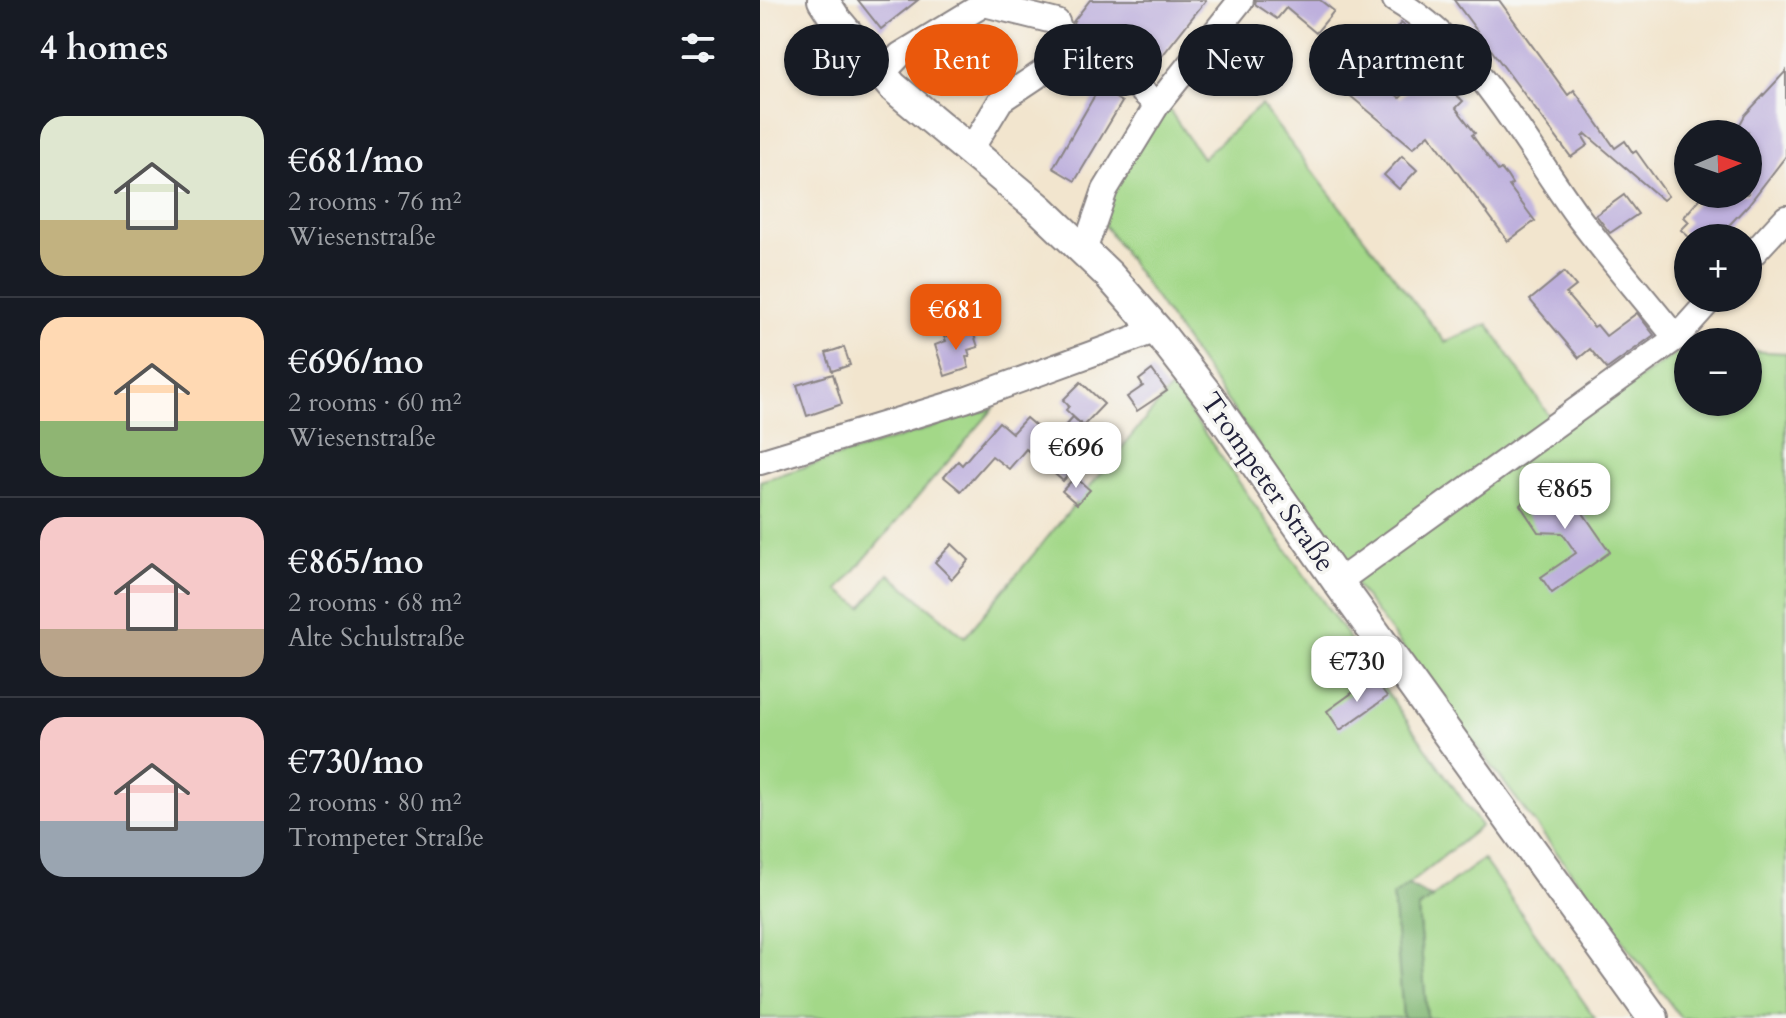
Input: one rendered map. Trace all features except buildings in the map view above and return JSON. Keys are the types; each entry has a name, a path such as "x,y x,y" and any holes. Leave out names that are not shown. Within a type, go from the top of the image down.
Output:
{"main road":[{"name":"Trompeter Straße","path":"823,0 839,24"},
{"name":"Trompeter Straße","path":"889,82 1040,209 1084,251 1157,330 1210,398 1338,582 1653,1018"}],"street":[{"path":"1084,251 1105,190 1157,105 1241,0"},
{"path":"1395,0 1410,9 1464,56 1581,220 1674,336"},
{"path":"889,67 900,55 984,4 1058,24"},
{"path":"970,151 1001,100 1034,78"},
{"path":"1147,96 1157,105"},
{"path":"1762,244 1786,218"},
{"path":"1685,328 1699,312"},
{"path":"760,462 965,400 1157,330"},
{"path":"1338,582 1674,339"}],"green space":[{"path":"1166,105 1202,158 1261,105 1445,342 1488,324 1559,431 1674,355 1674,416 1762,416 1762,352 1786,353 1786,1018 1681,1018 1358,588 1096,213"},
{"path":"1172,387 1481,826 1394,896 1403,1018 760,1018 760,481 994,408 838,590 862,607 889,574 965,637"},
{"path":"1483,859 1595,1018 1427,1018 1418,908"},
{"path":"1408,885 1432,898 1418,908 1427,1018 1403,1018 1393,896"}]}
